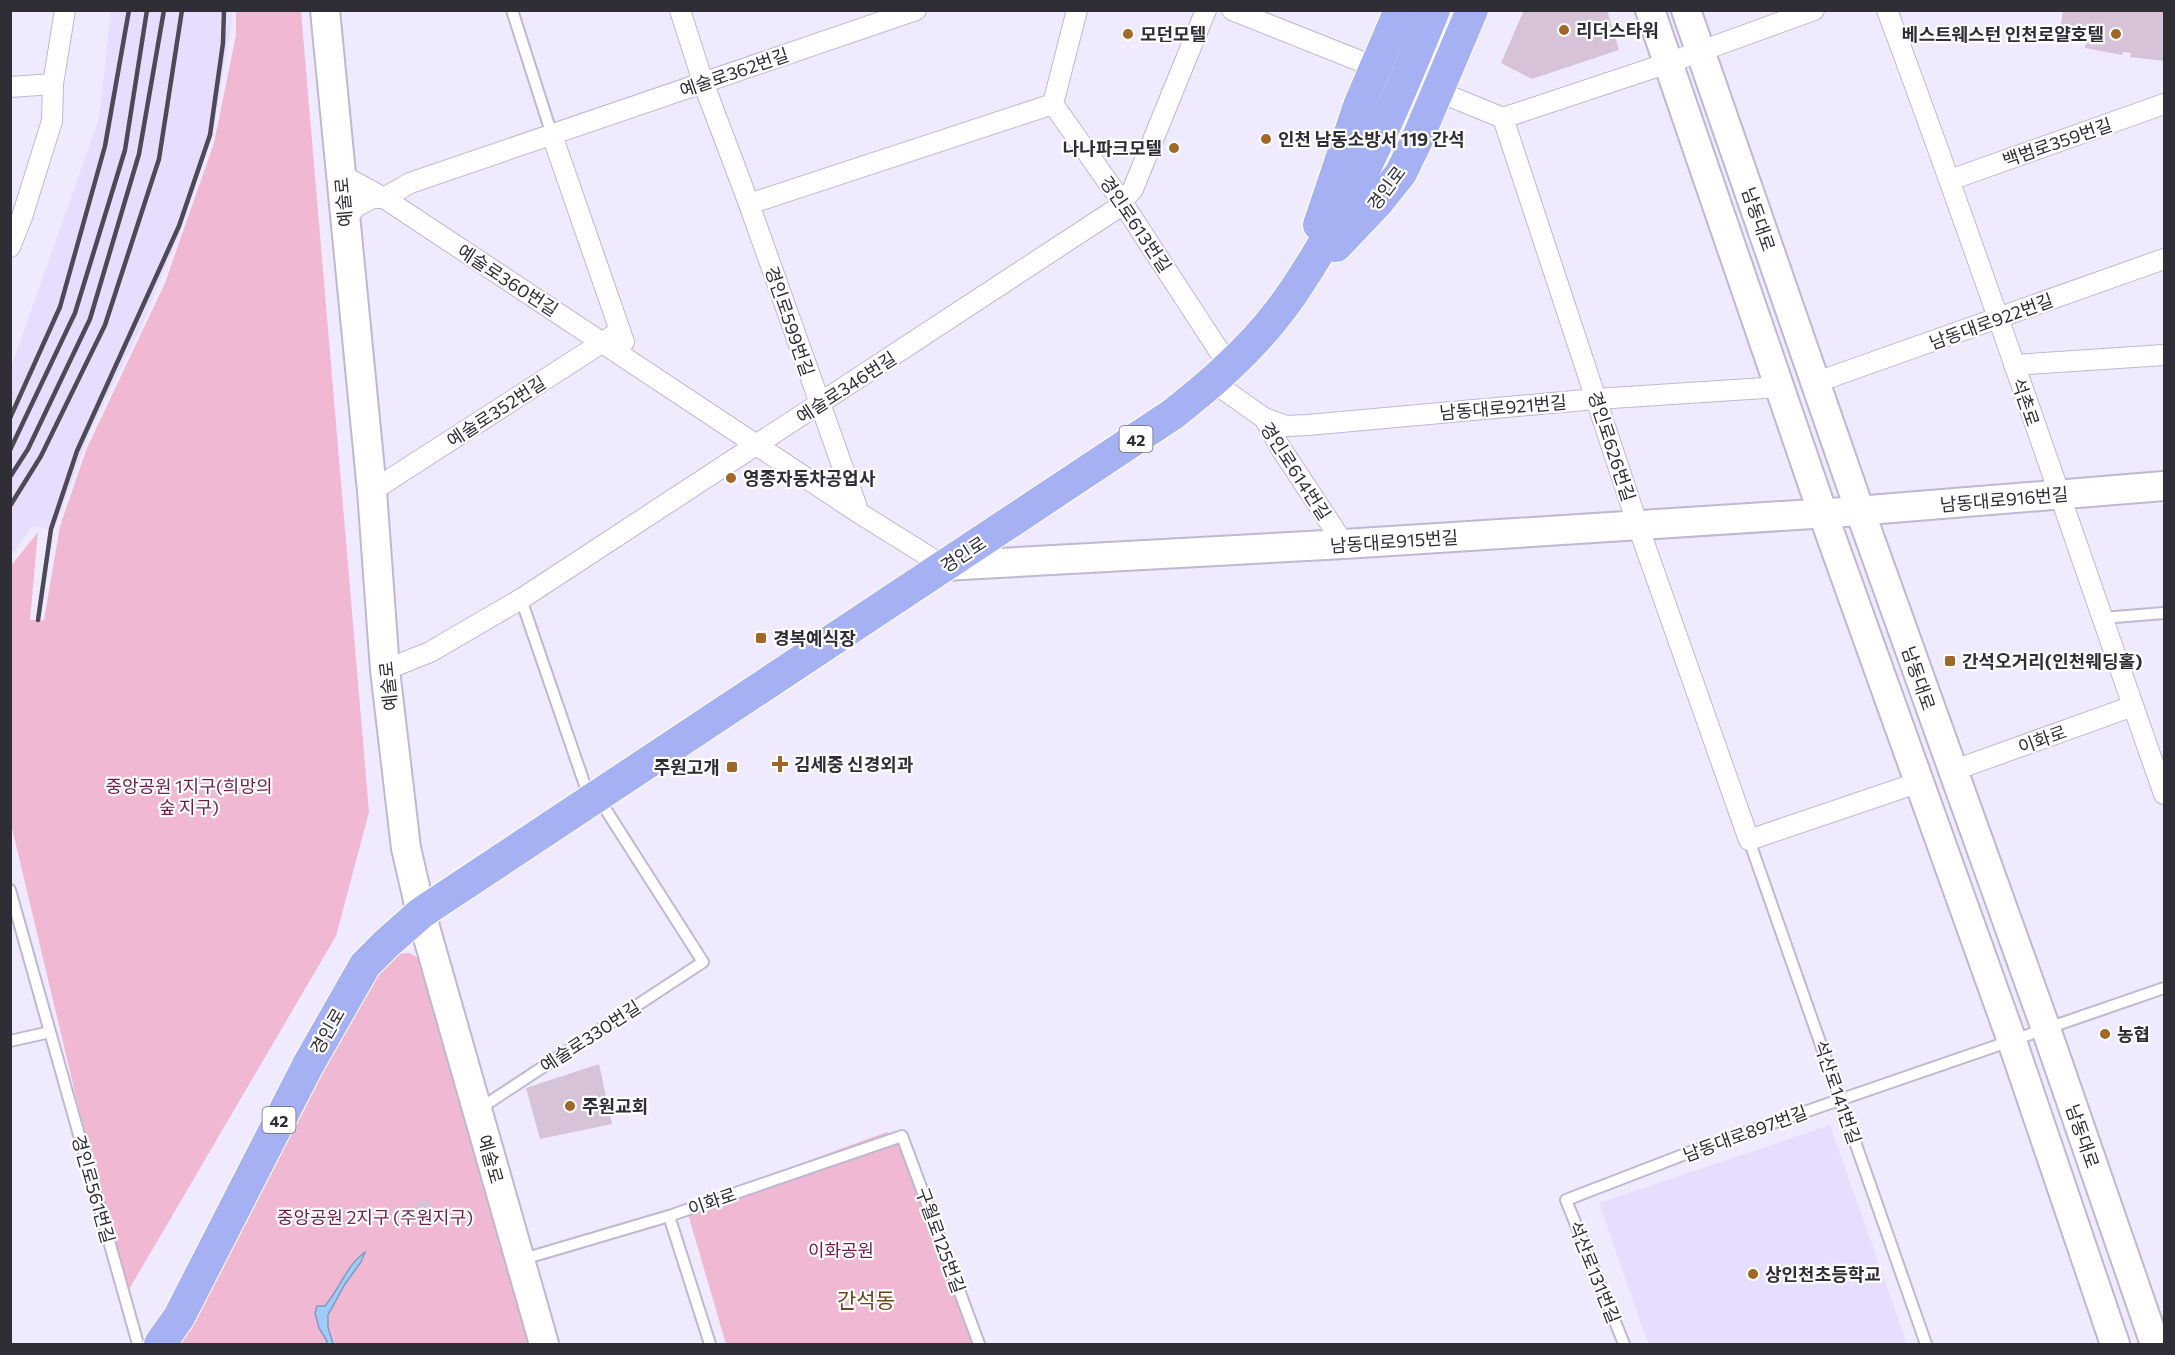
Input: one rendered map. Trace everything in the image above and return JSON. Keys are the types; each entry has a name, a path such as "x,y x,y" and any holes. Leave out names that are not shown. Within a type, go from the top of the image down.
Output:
{"main road":[{"name":"예술로","path":"325,10 372,491 385,670 406,848 421,913 544,1344"},
{"name":"경인로","path":"1302,281 1339,163 1375,67 1400,10"},
{"name":"경인로","path":"160,1344 179,1317 308,1065 365,966 386,944 421,913 1173,414 1221,374 1278,313 1302,281 1340,216 1388,123 1434,10"},
{"name":"경인로","path":"1302,281 1377,203 1401,173 1472,10"},
{"path":"1650,10 1780,387 1842,512 1920,782 2028,1036 2115,1344"},
{"name":"남동대로","path":"1686,10 1817,382 1842,512 1952,771 2028,1036 2155,1344"},
{"name":"남동대로916번길","path":"1842,512 2164,486"},
{"name":"남동대로915번길","path":"944,566 1344,544 1842,512"}],"street":[{"path":"10,247 22,218 52,121 53,84 65,10"},
{"name":"경인로599번길","path":"680,10 703,82 859,513"},
{"name":"예술로362번길","path":"344,220 357,206 373,198 384,198 410,183 916,10"},
{"path":"749,204 1053,104 1077,10"},
{"name":"예술로346번길","path":"385,670 430,652 521,598 757,446 1116,209 1133,189 1206,10"},
{"path":"1232,10 1375,67"},
{"path":"1437,91 1503,118 1700,52 1814,10"},
{"name":"석촌로","path":"1887,10 1950,180 2164,794"},
{"path":"10,87 53,84"},
{"name":"경인로613번길","path":"1053,104 1122,202 1221,374"},
{"name":"백범로359번길","path":"1950,180 2164,104"},
{"name":"경인로626번길","path":"1503,118 1638,526 1749,840"},
{"path":"552,135 632,363"},
{"name":"예술로360번길","path":"340,174 384,198 859,513"},
{"name":"남동대로922번길","path":"1817,382 2164,259"},
{"name":"예술로352번길","path":"372,491 621,331"},
{"path":"2014,365 2164,355"},
{"name":"경인로614번길","path":"1221,374 1264,418 1280,447 1344,544"},
{"name":"남동대로921번길","path":"1264,418 1286,426 1308,425 1596,399 1780,387"},
{"path":"859,513 944,566"},
{"name":"이화로","path":"1952,771 2133,706"},
{"path":"1749,840 1920,782"}],"lane":[{"path":"512,10 552,135"},
{"path":"521,598 593,798"},
{"path":"2102,618 2164,613"},
{"name":"예술로330번길","path":"477,1110 703,962 593,798"},
{"name":"석산로141번길","path":"1749,840 1926,1344"},
{"name":"경인로561번길","path":"10,890 138,1344"},
{"name":"남동대로897번길","path":"1566,1200 1706,1146 2164,988"},
{"path":"10,1041 50,1032"},
{"name":"이화로","path":"520,1260 669,1216 902,1136"},
{"name":"구월로125번길","path":"902,1136 979,1344"},
{"name":"석산로131번길","path":"1566,1200 1624,1344"},
{"path":"669,1216 710,1344"}],"shaded area":[{"path":"111,11 232,11 232,23 213,131 179,235 143,323 89,434 54,530 32,526 11,556 11,367 99,119"},
{"name":"상인천초등학교","path":"1830,1125 1907,1344 1648,1344 1599,1203"}],"green space":[{"name":"중앙공원 1지구(희망의 숲 지구)","path":"236,11 301,11 369,812 336,936 124,1298 11,824 10,567 38,532 30,620 44,620 60,526 87,448 165,283 214,143 236,35"},
{"name":"중앙공원 2지구 (주원지구)","path":"410,953 423,961 545,1344 164,1344 365,965 394,954"},
{"name":"이화공원","path":"887,1132 902,1140 976,1344 726,1344 688,1214 696,1202"}],"water":[{"path":"365,1252 328,1315 328,1327 333,1344 326,1344 327,1341 319,1328 315,1313 317,1306 325,1306 353,1263"}],"building":[{"name":"리더스타워","path":"1524,10 1607,10 1619,50 1532,79 1501,63"},
{"name":"베스트웨스턴 인천로얄호텔","path":"2063,10 2164,10 2164,61 2130,57 2131,53 2123,52 2122,55 2085,48 2087,39 2066,37 2067,32 2060,31"},
{"name":"주원교회","path":"599,1064 612,1124 540,1139 526,1088"},
{"path":"425,1199 431,1203 431,1212 423,1216 416,1212 417,1203"}],"railway":[{"path":"10,418 60,307 105,146 129,10"},
{"path":"10,450 75,313 125,150 147,10"},
{"path":"10,477 28,449 90,319 139,154 164,10"},
{"path":"10,506 41,456 105,325 159,159 182,10"},
{"path":"38,620 51,529 77,451 179,226 210,135 223,43 224,10"}],"place":[{"name":"리더스타워","path":"1564,30"},
{"name":"모던모텔","path":"1128,34"},
{"name":"베스트웨스턴 인천로얄호텔","path":"2116,34"},
{"name":"인천 남동소방서 119 간석","path":"1266,139"},
{"name":"나나파크모텔","path":"1174,148"},
{"name":"영종자동차공업사","path":"731,478"},
{"name":"경복예식장","path":"761,638"},
{"name":"간석오거리(인천웨딩홀)","path":"1950,661"},
{"name":"김세중 신경외과","path":"780,764"},
{"name":"주원고개","path":"732,767"},
{"name":"농협","path":"2105,1034"},
{"name":"주원교회","path":"570,1106"},
{"name":"상인천초등학교","path":"1753,1274"}],"district":[{"name":"간석동","path":"866,1299"}]}
